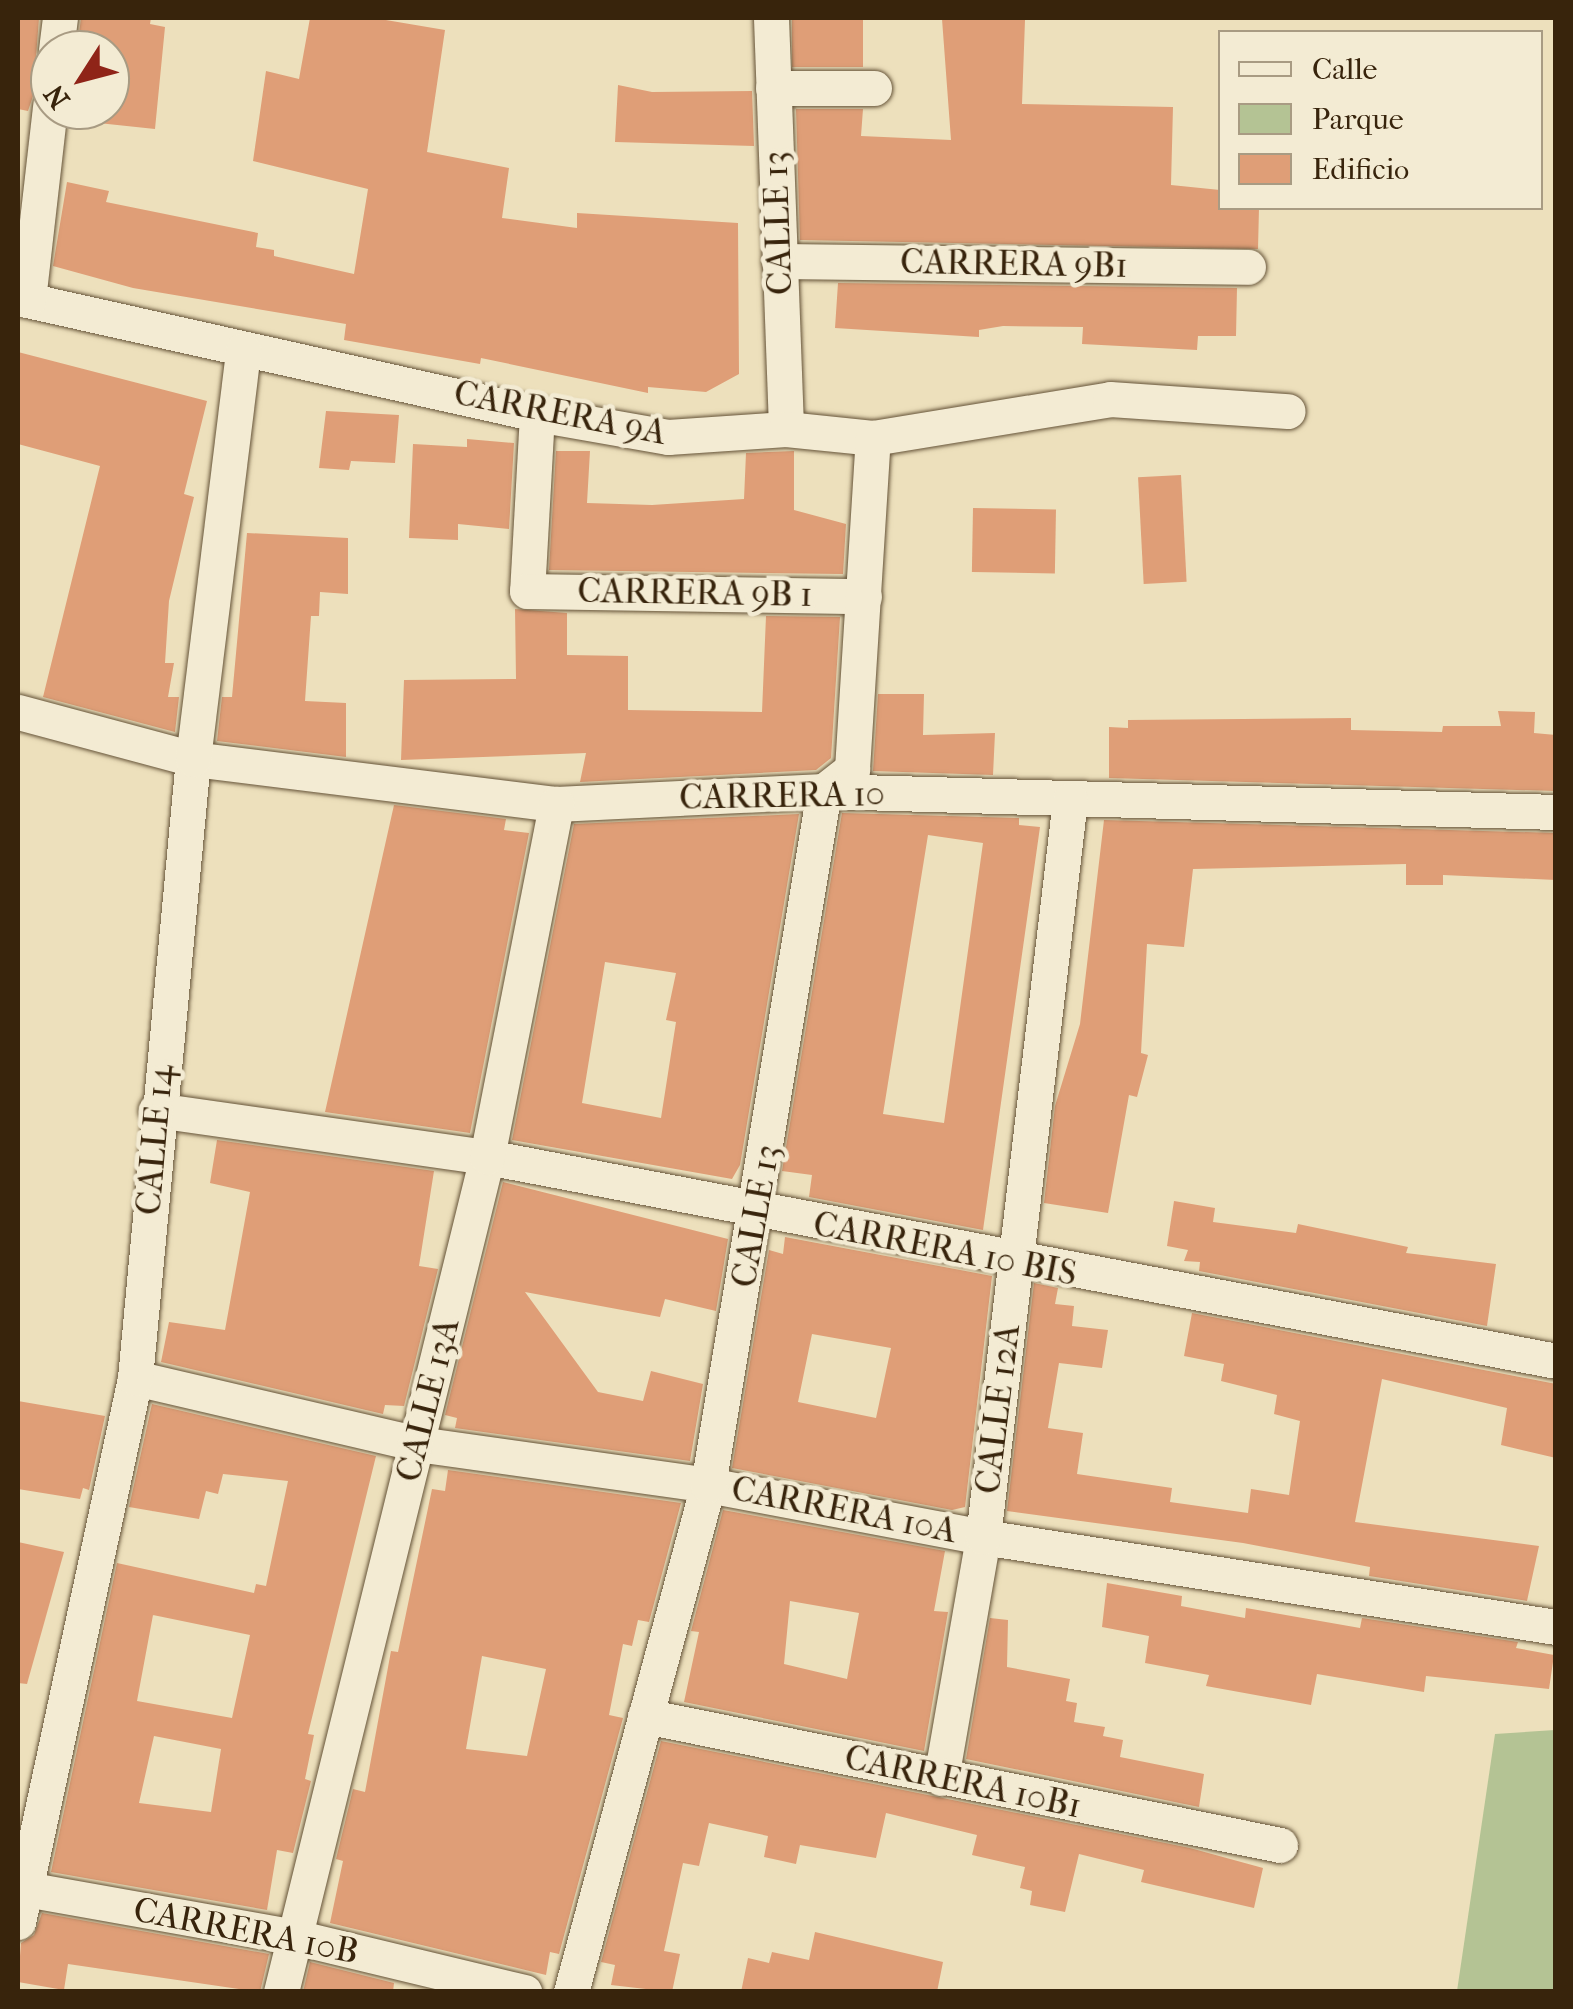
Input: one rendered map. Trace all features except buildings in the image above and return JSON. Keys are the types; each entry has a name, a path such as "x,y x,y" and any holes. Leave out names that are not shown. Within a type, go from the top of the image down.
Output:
{"street":[{"name":"CALLE 13","path":"770,18 786,429"},
{"path":"773,88 874,88"},
{"path":"23,299 47,130"},
{"name":"CARRERA 9B1","path":"779,261 1248,267"},
{"name":"CARRERA 9A","path":"23,299 537,414 668,437 786,429 873,438 1110,399 1288,411"},
{"name":"CALLE 14","path":"22,1906 135,1378 156,1110 192,759 244,350"},
{"name":"CARRERA 9B 1","path":"537,414 527,591 864,596"},
{"name":"CALLE 13","path":"571,1992 708,1485 757,1213 824,791 852,769 873,438"},
{"name":"CARRERA 10","path":"18,712 192,759 556,804 824,791 1556,812"},
{"name":"CALLE 12A","path":"941,1778 983,1537 1070,800"},
{"name":"CALLE 13A","path":"280,1992 487,1156 556,804"},
{"name":"CARRERA 10 BIS","path":"156,1110 487,1156 757,1213 1556,1362"},
{"name":"CARRERA 10A","path":"135,1378 418,1444 708,1485 983,1537 1556,1627"},
{"name":"CARRERA 10B1","path":"646,1716 1280,1845"},
{"name":"CARRERA 10B","path":"22,1906 291,1936 524,1992"}],"green space":[{"path":"1555,1730 1555,1991 1457,1991 1495,1734"}]}
